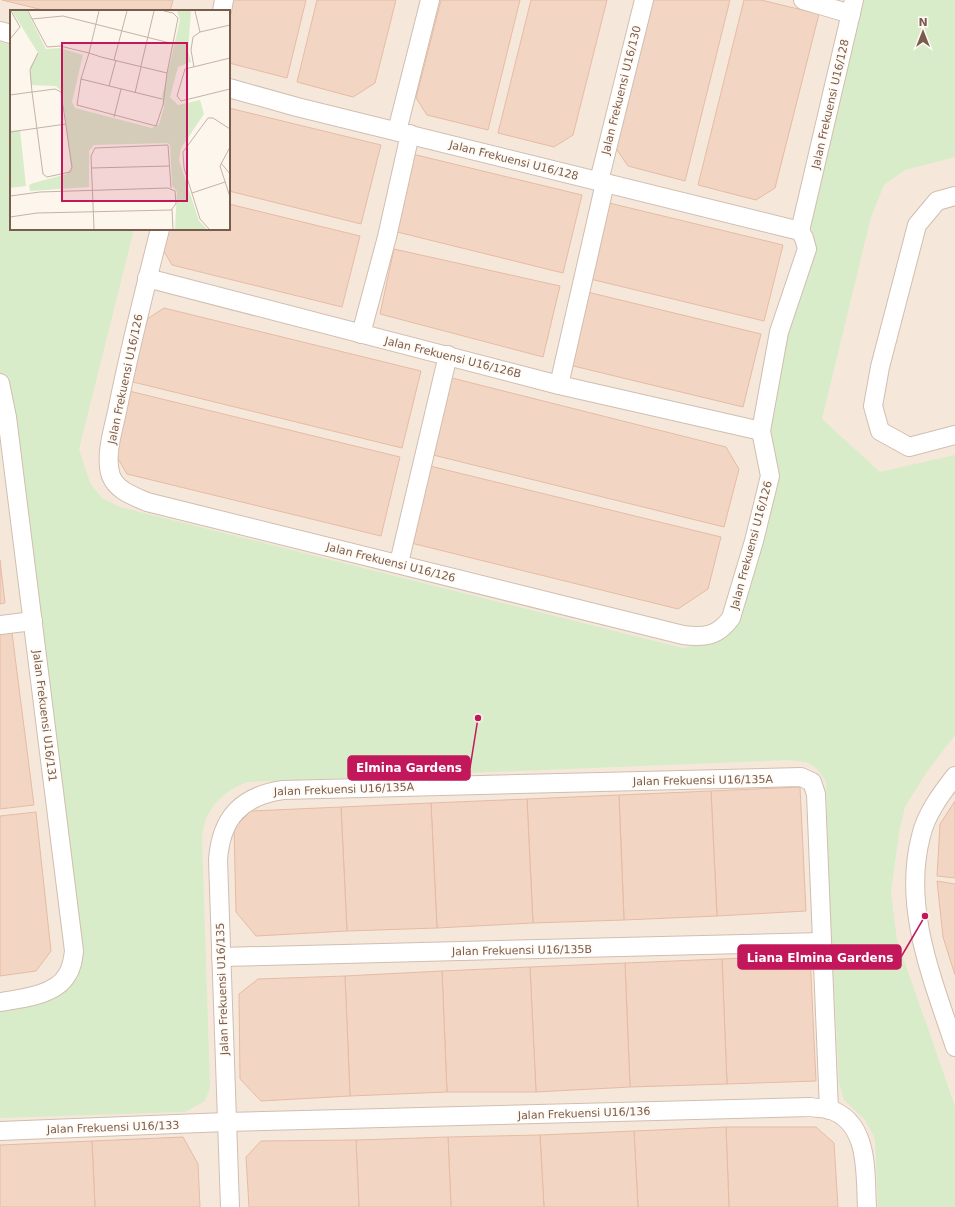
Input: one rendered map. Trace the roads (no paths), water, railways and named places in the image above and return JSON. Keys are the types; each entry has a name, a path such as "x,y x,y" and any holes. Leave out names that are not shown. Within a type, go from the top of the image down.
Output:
{"street":[{"path":"222,10 224,0"},
{"path":"361,334 388,237 403,132 430,0"},
{"name":"Jalan Frekuensi U16/130","path":"559,385 602,182 644,0"},
{"path":"803,0 852,7"},
{"name":"Jalan Frekuensi U16/128","path":"230,88 800,231 852,7"},
{"path":"0,31 10,34"},
{"path":"955,196 937,201 917,225 880,367 873,406 880,431 910,447 955,435"},
{"name":"Jalan Frekuensi U16/126","path":"160,230 147,278 109,455 112,477 117,486 125,492 147,502 399,563 684,636 699,637 713,634 724,628 731,618 754,541 770,476 760,431"},
{"path":"760,431 779,332 807,249 800,231"},
{"name":"Jalan Frekuensi U16/126B","path":"147,278 559,385 760,431"},
{"path":"399,563 448,356"},
{"name":"Jalan Frekuensi U16/131","path":"0,383 7,417 74,951 67,976 58,986 43,993 0,1002"},
{"path":"0,625 33,621"},
{"path":"955,776 936,802 921,836 915,895 919,929 926,957 955,1047"},
{"name":"Jalan Frekuensi U16/135A","path":"265,792 283,790 793,778 807,779 812,782 816,794 829,1110"},
{"name":"Jalan Frekuensi U16/135","path":"230,1207 218,860 219,843 225,826 235,811 249,800 265,792"},
{"name":"Jalan Frekuensi U16/135B","path":"221,957 822,942"},
{"name":"Jalan Frekuensi U16/136","path":"226,1122 810,1107 829,1110 845,1118 858,1133 864,1148 867,1207"},
{"name":"Jalan Frekuensi U16/133","path":"0,1131 226,1122"}],"place":[{"name":"Elmina Gardens","path":"478,718"},
{"name":"Liana Elmina Gardens","path":"925,916"}]}
